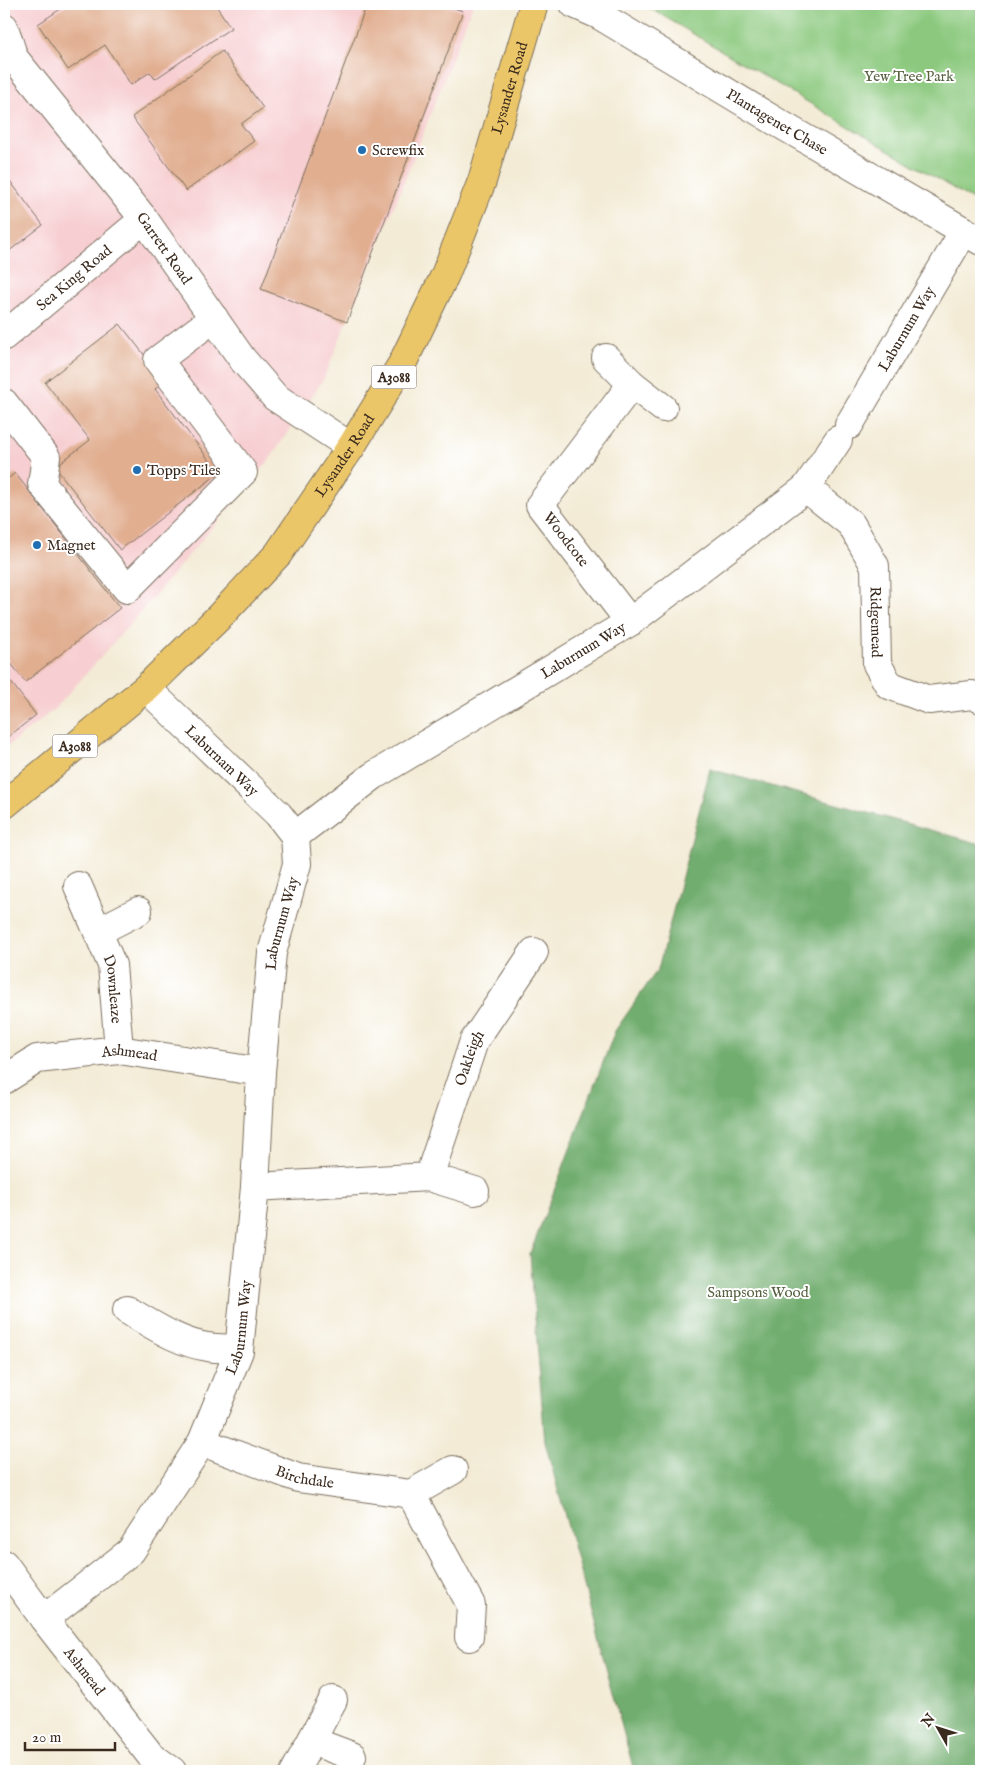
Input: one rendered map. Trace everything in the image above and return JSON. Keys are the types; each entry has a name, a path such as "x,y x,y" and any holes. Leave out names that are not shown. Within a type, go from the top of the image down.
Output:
{"main road":[{"name":"Lysander Road","path":"4,805 146,688 217,619 278,554 351,447 402,364 445,275 482,181 534,4"}],"street":[{"name":"Plantagenet Chase","path":"574,4 599,15 775,121 973,236"},
{"name":"Garrett Road","path":"4,27 14,58 144,218 243,360 276,397 351,447"},
{"name":"Sea King Road","path":"4,336 144,218"},
{"name":"Laburnum Way","path":"44,1619 131,1552 202,1442 239,1349 255,1187 261,1072 272,953 298,864 295,836 373,776 630,622 806,488 973,236"},
{"path":"4,403 46,456 42,484 127,589 243,472 158,360 214,318"},
{"path":"606,358 632,384 663,408"},
{"name":"Woodcote","path":"630,622 540,505 632,384"},
{"name":"Ridgemead","path":"806,488 851,524 875,566 877,664 888,685 928,700 972,694 981,699"},
{"name":"Laburnam Way","path":"146,688 278,814 295,836"},
{"name":"Downleaze","path":"78,886 112,965 119,1050"},
{"path":"98,931 138,911"},
{"name":"Oakleigh","path":"429,1177 474,1041 534,952"},
{"name":"Ashmead","path":"4,1080 37,1059 119,1050 261,1072"},
{"path":"255,1187 429,1177 475,1191"},
{"path":"127,1310 167,1333 191,1344 209,1348 239,1349"},
{"name":"Birchdale","path":"202,1442 298,1478 411,1494"},
{"path":"453,1470 411,1494 472,1605 469,1637"},
{"name":"Ashmead","path":"4,1564 44,1619 152,1756 172,1771"},
{"path":"295,1771 333,1700"},
{"path":"312,1741 352,1756"}],"shaded area":[{"path":"4,4 473,4 410,167 324,378 268,462 138,615 56,708 4,749"}],"green space":[{"name":"Yew Tree Park","path":"643,4 981,4 981,205"},
{"name":"Sampsons Wood","path":"710,769 981,844 981,1771 634,1771 545,1442 530,1254 615,1031 658,969"}],"building":[{"path":"68,4 215,4 231,28 155,79 150,72 131,85 105,45 68,70 38,24"},
{"name":"Screwfix","path":"367,4 442,4 463,11 347,322 261,289"},
{"path":"222,51 263,108 241,124 254,141 186,191 132,117"},
{"path":"4,173 43,225 4,255"},
{"name":"Topps Tiles","path":"120,324 165,381 155,389 219,473 120,550 55,467 90,440 45,382"},
{"name":"Magnet","path":"15,473 120,608 25,682 4,654 4,482"},
{"path":"4,673 36,715 4,740"}],"place":[{"name":"Screwfix","path":"362,150"},
{"name":"Topps Tiles","path":"137,470"},
{"name":"Magnet","path":"37,545"}]}
